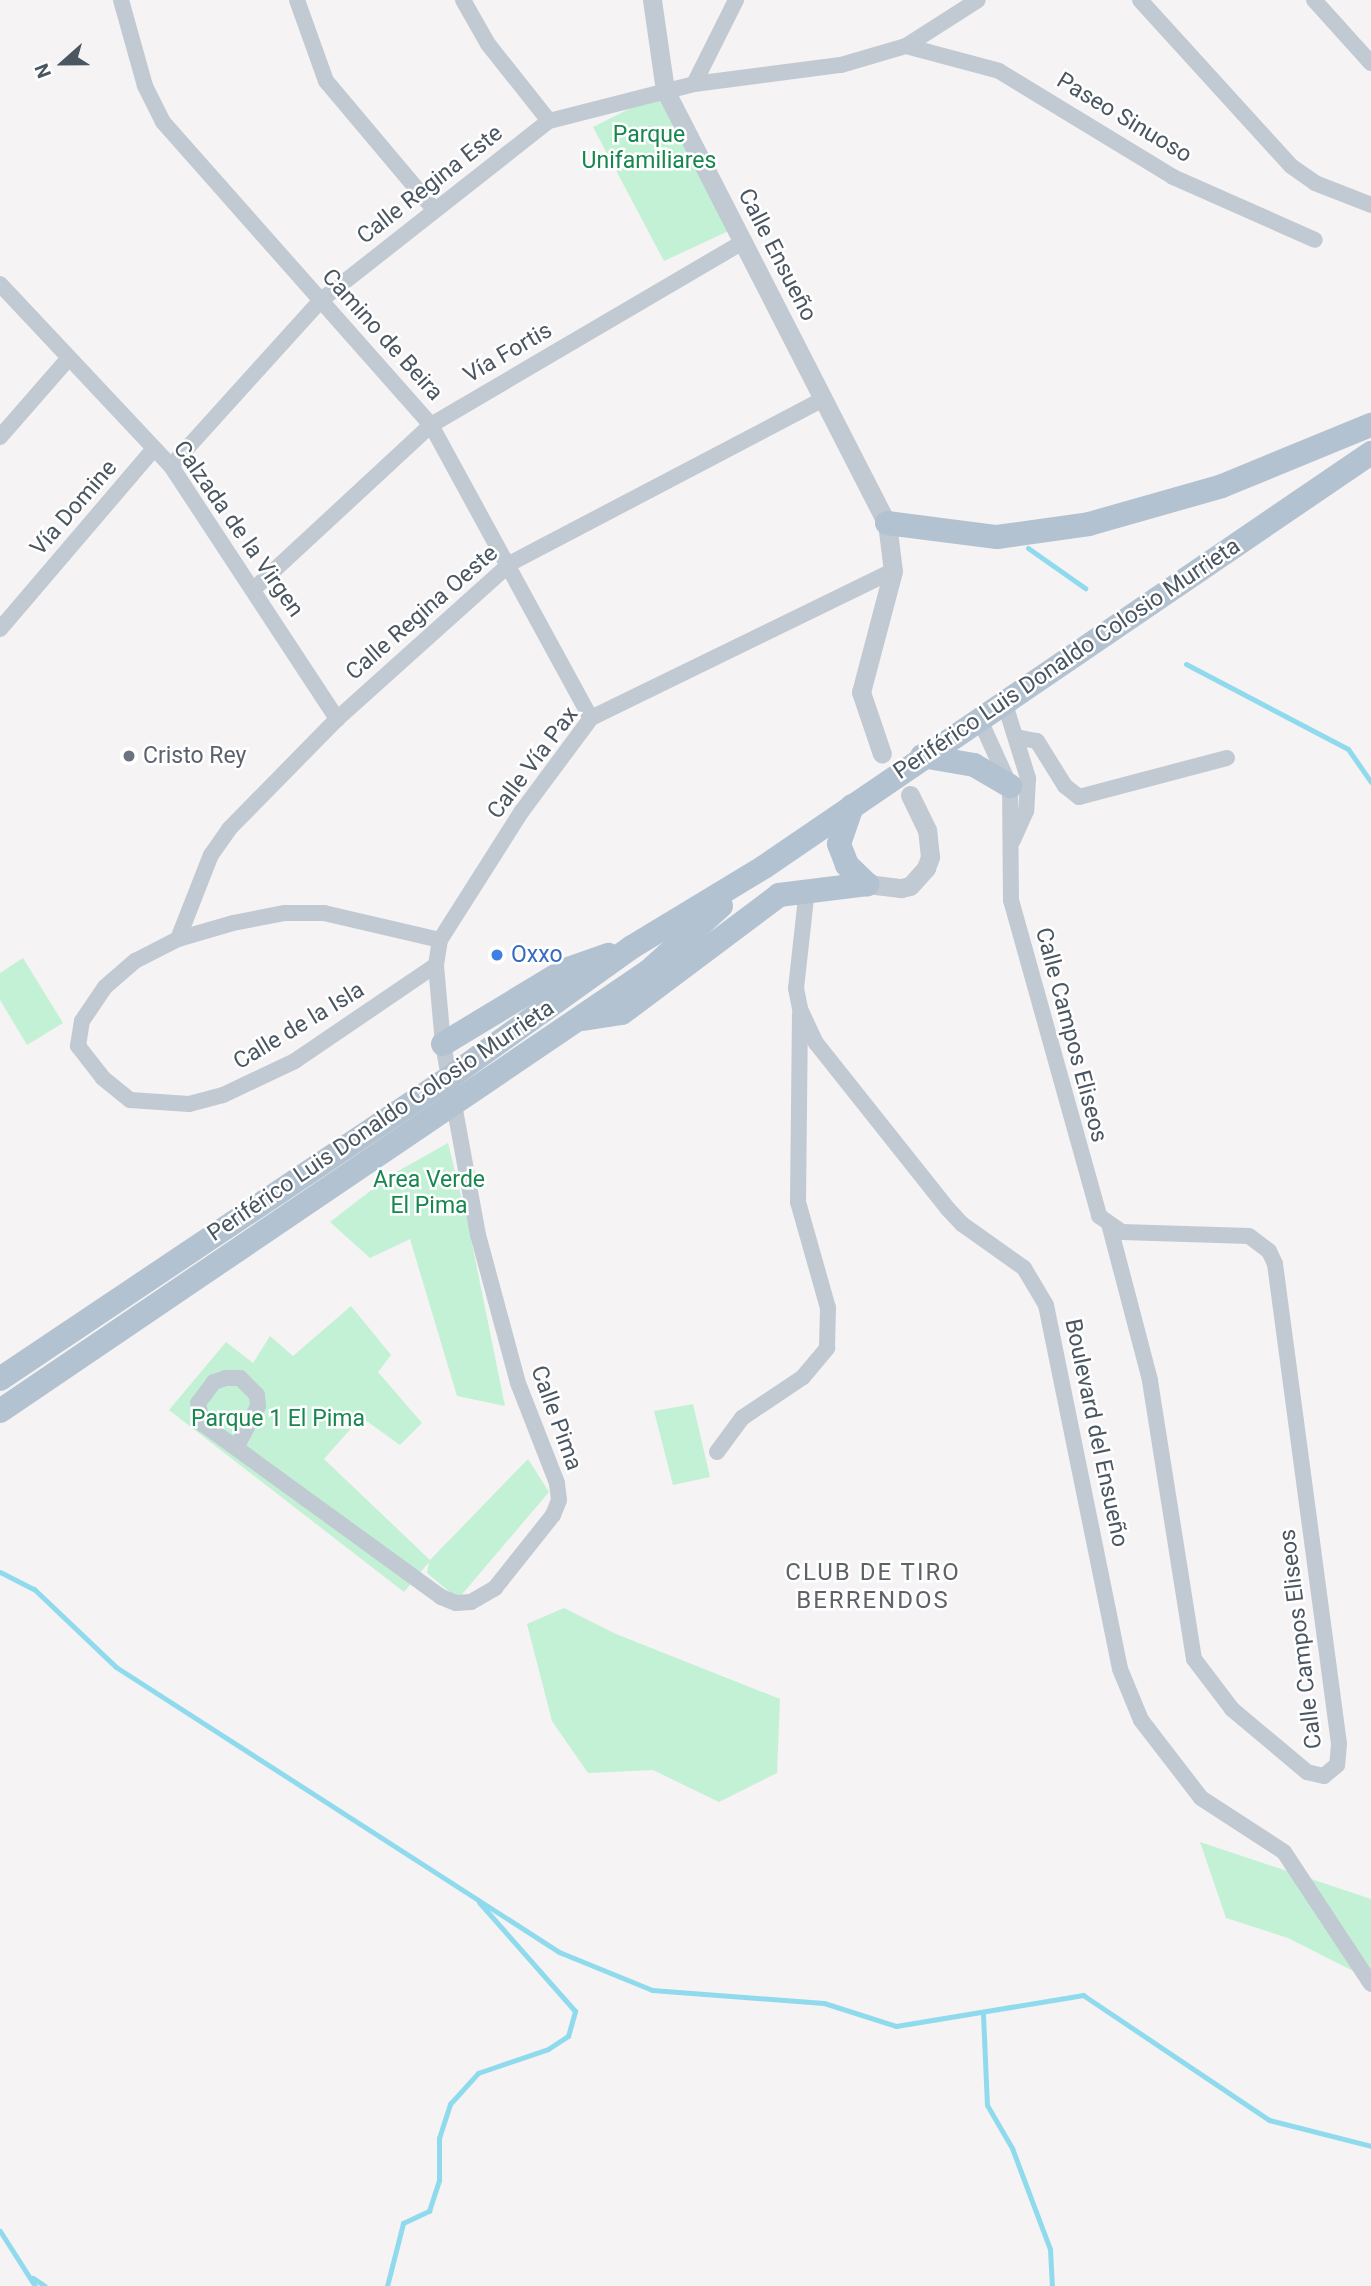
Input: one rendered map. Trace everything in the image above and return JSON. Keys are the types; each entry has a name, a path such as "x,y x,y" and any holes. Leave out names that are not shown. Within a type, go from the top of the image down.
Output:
{"main road":[{"path":"887,523 997,537 1089,524 1222,486 1371,425"},
{"name":"Periférico Luis Donaldo Colosio Murrieta","path":"0,1379 449,1078 632,947 764,867 922,756 1371,453"},
{"path":"922,756 974,765 1017,800"},
{"path":"852,806 839,844 847,865 867,884"},
{"name":"Periférico Luis Donaldo Colosio Murrieta","path":"0,1411 649,971 764,867"},
{"path":"579,1019 622,1013 766,903 807,889 867,884"},
{"path":"443,1044 565,971 632,947 649,971"}],"street":[{"name":"Camino de Beira","path":"121,0 145,86 163,122 431,425 511,563 591,718"},
{"path":"297,0 326,80 433,208"},
{"path":"463,0 488,44 549,121"},
{"name":"Calle Ensueño","path":"652,0 665,90 887,523"},
{"path":"694,84 736,0"},
{"path":"665,90 841,65 906,46 978,0"},
{"path":"1140,0 1291,166 1315,183 1371,205"},
{"path":"1314,0 1371,63"},
{"name":"Paseo Sinuoso","path":"906,46 999,71 1173,177 1315,240"},
{"name":"Calle Regina Este","path":"172,466 320,301 433,208 549,121 665,90"},
{"name":"Vía Fortis","path":"255,588 431,425 743,242"},
{"name":"Calzada de la Virgen","path":"0,285 172,466 255,588 337,719"},
{"path":"0,436 69,358"},
{"name":"Calle Regina Oeste","path":"178,939 219,841 337,719 511,563 823,400"},
{"name":"Vía Domine","path":"0,629 154,449"},
{"path":"882,754 861,692 893,571 887,523"},
{"name":"Calle Vía Pax","path":"454,1104 443,1044 436,965 440,940 522,811 591,718 893,571"},
{"name":"Calle Campos Eliseos","path":"1004,701 1028,778 1017,800 1009,848 1011,900 1092,1200 1110,1227 1150,1380 1194,1659 1232,1709 1307,1772 1324,1776 1337,1765 1339,1744 1275,1264 1269,1251 1249,1236 1110,1227"},
{"path":"979,718 1017,800"},
{"path":"1016,737 1037,741 1065,786 1079,797 1227,758"},
{"path":"867,884 901,888 910,886 926,868 930,857 927,830 910,795"},
{"name":"Boulevard del Ensueño","path":"807,889 796,988 800,1009 816,1043 948,1209 962,1224 1024,1268 1046,1305 1120,1669 1141,1720 1201,1798 1284,1852 1371,1984"},
{"name":"Calle de la Isla","path":"436,965 257,1082 189,1104 130,1100 103,1079 78,1046 78,1032 105,986 135,961 178,939 285,913 324,913 440,940"},
{"path":"717,1452 742,1418 803,1377 827,1348 828,1308 798,1202 800,1009"},
{"name":"Calle Pima","path":"236,1448 258,1406 257,1395 240,1378 226,1378 206,1390 198,1414 203,1424 236,1448 441,1597 456,1602 471,1602 495,1588 553,1515 559,1500 557,1483 496,1312 454,1104"}],"green space":[{"name":"Parque Unifamiliares","path":"665,91 735,228 664,261 593,127"},
{"path":"23,958 63,1023 27,1045 0,1000 0,973"},
{"name":"Area Verde El Pima","path":"448,1143 468,1224 505,1406 457,1396 410,1239 370,1258 330,1222 391,1175"},
{"name":"Parque 1 El Pima","path":"351,1306 391,1355 378,1372 422,1423 400,1445 361,1417 324,1459 430,1560 528,1459 549,1492 458,1599 427,1573 429,1562 404,1592 169,1410 226,1342 253,1363 270,1336 293,1356"},
{"path":"693,1404 710,1477 673,1485 654,1411"},
{"path":"564,1608 616,1634 780,1699 777,1773 719,1802 653,1770 588,1773 552,1721 527,1624"},
{"path":"1200,1842 1371,1899 1371,1980 1288,1938 1226,1918"}],"waterway":[{"path":"1028,548 1085,588"},
{"path":"1186,664 1348,749 1371,782"},
{"path":"0,1572 34,1589 116,1667 559,1952 652,1990 824,2003 896,2026 1083,1995 1269,2120 1371,2146"},
{"path":"387,2286 403,2223 429,2211 439,2180 439,2138 450,2104 478,2073 548,2049 568,2036 575,2011 479,1902"},
{"path":"983,2014 987,2105 1012,2148 1050,2249 1052,2286"},
{"path":"0,2231 35,2286"},
{"path":"33,2278 45,2286"}],"place":[{"name":"Cristo Rey","path":"129,756"},
{"name":"Oxxo","path":"497,955"}],"district":[{"name":"CLUB DE TIRO BERRENDOS","path":"873,1587"}]}
